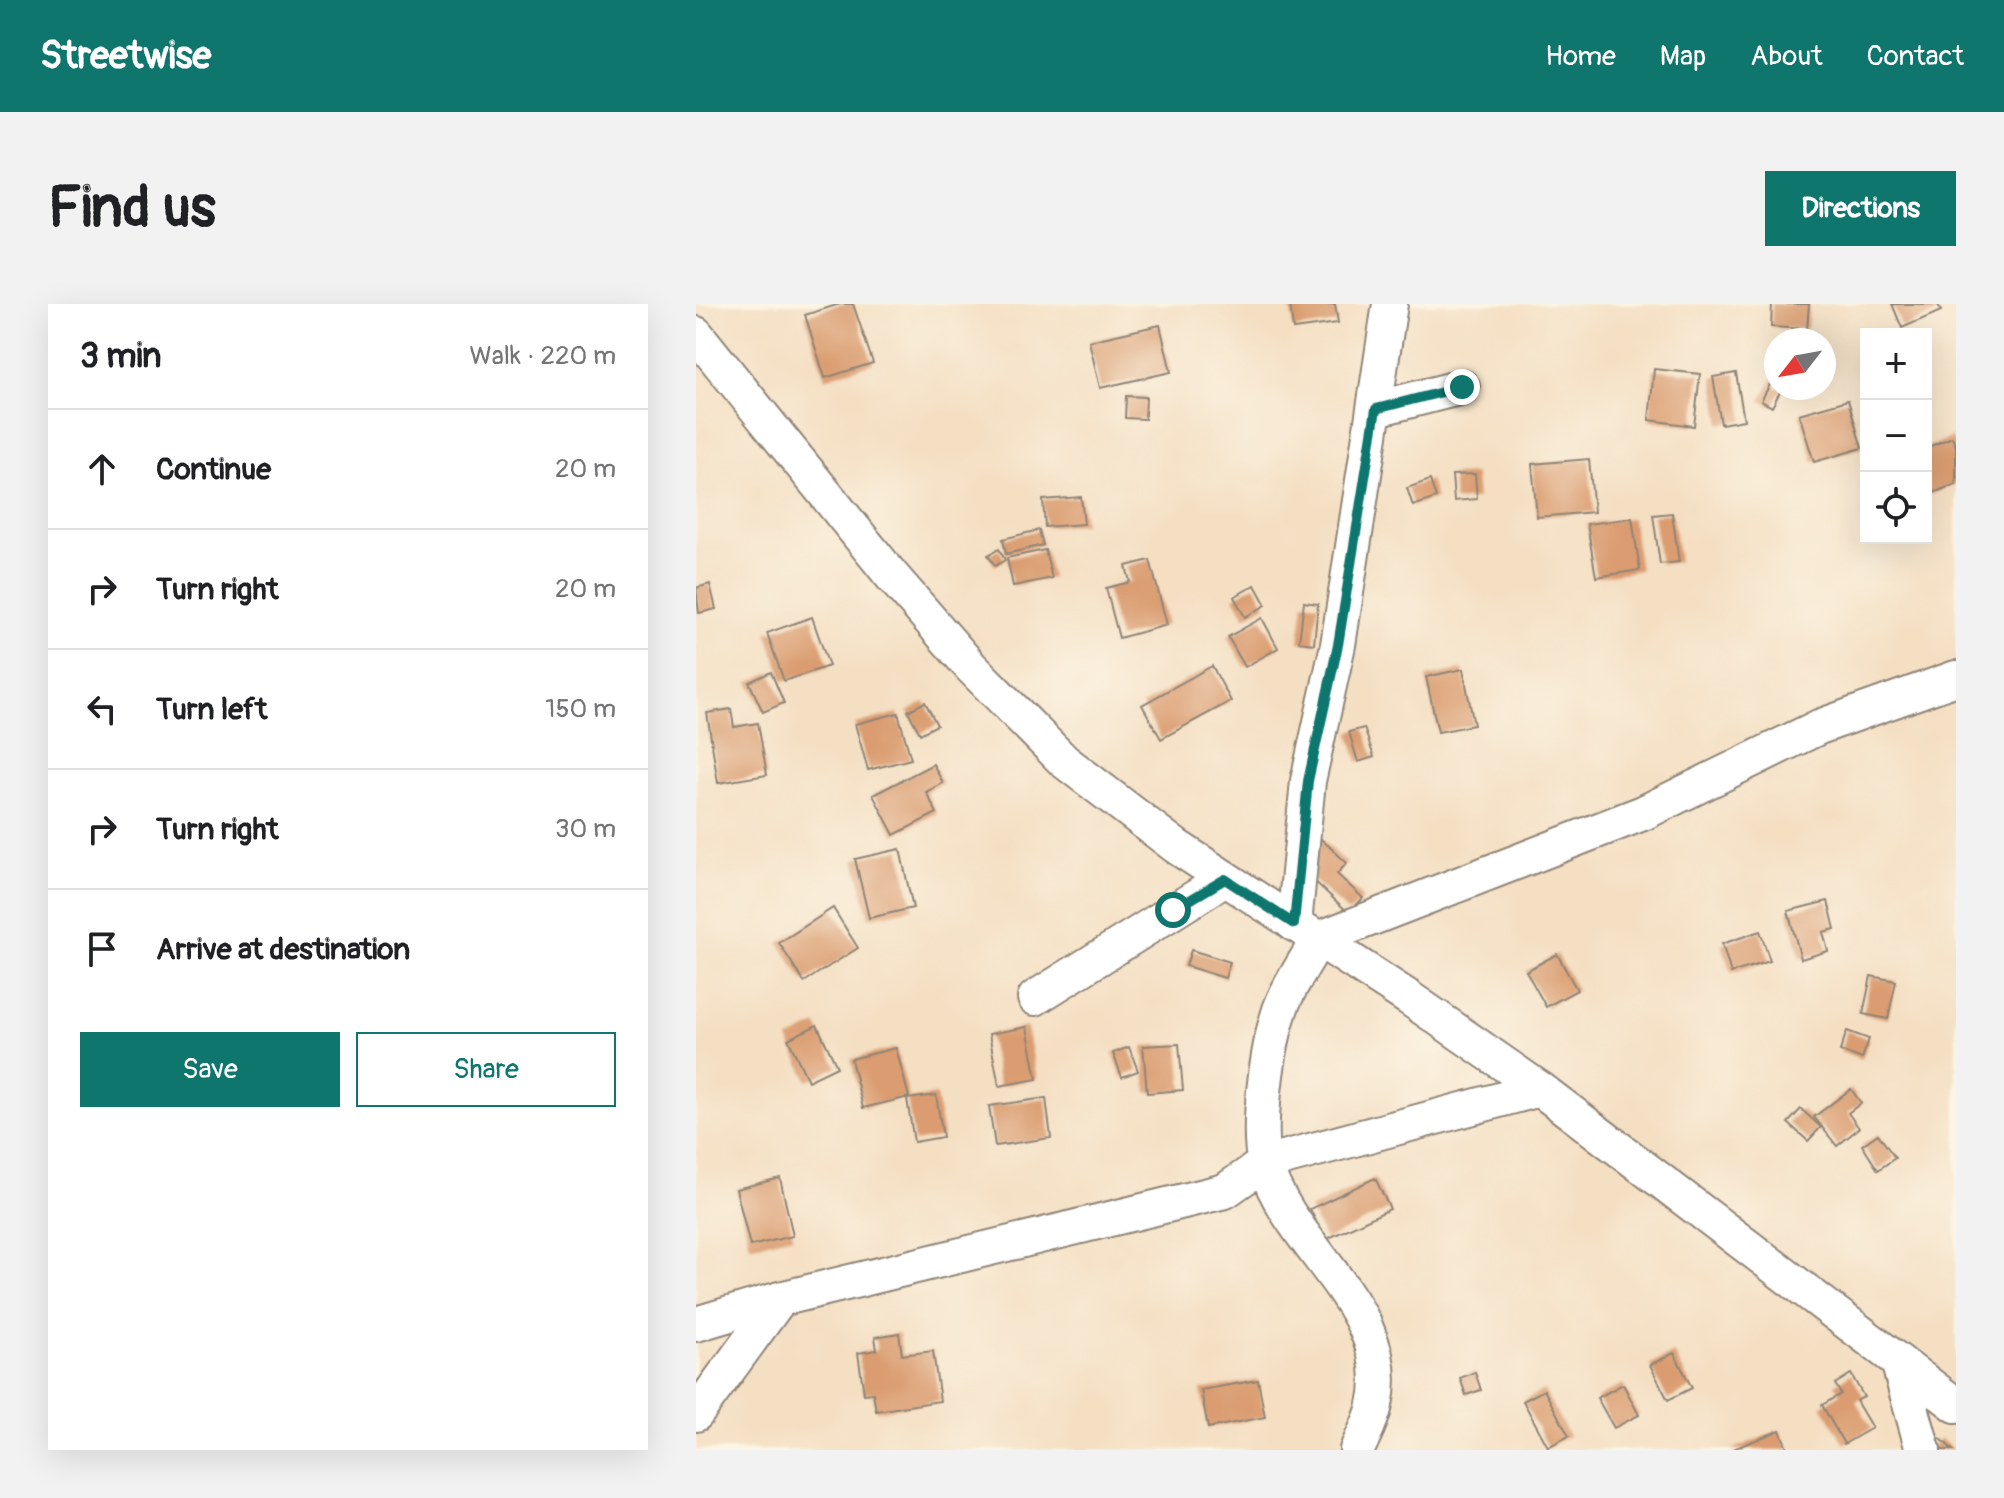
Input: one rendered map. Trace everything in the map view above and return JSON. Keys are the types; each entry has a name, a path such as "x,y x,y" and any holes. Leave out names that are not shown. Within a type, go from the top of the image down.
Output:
{"street":[{"path":"1357,1450 1375,1405 1379,1369 1372,1338 1291,1218 1265,1163 1265,1083 1281,1008 1306,932 1308,781 1338,645 1390,304"},
{"path":"696,334 891,575 971,667 1064,761 1177,847 1540,1089 1956,1405"},
{"path":"1376,409 1462,387"},
{"path":"1306,932 1643,813 1819,727 1956,678"},
{"path":"1035,998 1225,879"},
{"path":"696,1324 780,1299 1225,1191 1265,1163 1540,1089"},
{"path":"696,1414 780,1299"},
{"path":"1898,1361 1923,1450"}],"building":[{"path":"840,304 853,304 873,363 825,378 805,315"},
{"path":"1290,304 1335,304 1338,323 1293,329"},
{"path":"1772,304 1809,304 1807,328 1771,327"},
{"path":"1892,304 1938,304 1941,311 1902,328"},
{"path":"1160,325 1171,372 1100,388 1089,341"},
{"path":"1654,369 1700,374 1694,426 1649,420"},
{"path":"1736,373 1744,420 1721,424 1713,377"},
{"path":"1764,395 1764,400 1776,400 1772,407 1761,401"},
{"path":"1126,396 1146,397 1145,419 1125,418"},
{"path":"1848,400 1860,449 1814,462 1799,414"},
{"path":"1952,437 1956,446 1956,484 1932,493 1932,472 1932,445"},
{"path":"1589,459 1594,512 1537,517 1532,464"},
{"path":"1475,474 1477,499 1454,501 1452,475"},
{"path":"1430,480 1436,498 1413,506 1407,488"},
{"path":"1081,497 1084,524 1045,527 1043,500"},
{"path":"1672,513 1679,562 1660,564 1653,515"},
{"path":"1632,518 1640,570 1596,577 1587,524"},
{"path":"1039,530 1043,545 1006,554 1003,539"},
{"path":"999,549 1005,560 995,566 988,555"},
{"path":"1045,550 1052,578 1013,586 1007,558"},
{"path":"1150,560 1167,625 1119,638 1106,588 1130,582 1126,566"},
{"path":"710,584 716,609 699,613 696,588"},
{"path":"1255,585 1266,605 1245,617 1234,597"},
{"path":"1304,602 1318,604 1314,644 1299,642"},
{"path":"812,617 829,666 784,681 767,633"},
{"path":"1262,618 1278,648 1245,667 1228,637"},
{"path":"1212,666 1231,701 1161,739 1142,705"},
{"path":"1463,669 1474,725 1438,732 1426,677"},
{"path":"771,672 784,703 763,712 749,682"},
{"path":"925,702 937,725 920,734 908,711"},
{"path":"731,709 734,727 758,723 767,775 718,783 707,713"},
{"path":"898,713 911,759 868,770 855,724"},
{"path":"1364,728 1374,757 1358,762 1349,732"},
{"path":"933,764 943,783 926,792 937,813 894,835 873,795"},
{"path":"1320,838 1347,863 1337,874 1363,898 1349,913 1296,864"},
{"path":"900,849 913,908 869,918 855,859"},
{"path":"1828,901 1835,929 1823,932 1828,951 1801,959 1788,911"},
{"path":"833,908 858,948 804,982 779,943"},
{"path":"1760,931 1770,961 1731,973 1722,944"},
{"path":"1191,950 1230,962 1225,978 1186,966"},
{"path":"1557,954 1577,990 1546,1007 1526,971"},
{"path":"1871,976 1896,981 1888,1019 1863,1014"},
{"path":"817,1025 837,1067 808,1081 788,1039"},
{"path":"1027,1027 1037,1079 999,1086 989,1034"},
{"path":"1847,1031 1869,1039 1862,1059 1840,1051"},
{"path":"1179,1044 1183,1090 1147,1093 1143,1046"},
{"path":"1129,1047 1138,1071 1122,1077 1113,1053"},
{"path":"896,1048 909,1097 863,1108 851,1059"},
{"path":"1851,1089 1861,1103 1848,1113 1859,1128 1837,1146 1814,1117"},
{"path":"936,1095 943,1137 914,1142 907,1099"},
{"path":"1046,1098 1051,1138 995,1146 989,1106"},
{"path":"1801,1109 1821,1127 1808,1141 1788,1123"},
{"path":"1878,1134 1895,1158 1878,1170 1862,1145"},
{"path":"780,1178 793,1236 750,1246 736,1189"},
{"path":"1375,1178 1390,1209 1325,1240 1310,1209"},
{"path":"899,1333 902,1355 933,1351 940,1401 876,1411 873,1393 864,1394 858,1353 877,1350 875,1337"},
{"path":"1674,1353 1692,1388 1668,1400 1650,1365"},
{"path":"1475,1372 1481,1390 1466,1395 1460,1378"},
{"path":"1851,1374 1864,1397 1856,1401 1872,1428 1844,1444 1822,1405 1841,1394 1835,1384"},
{"path":"1258,1380 1265,1417 1208,1428 1201,1390"},
{"path":"1623,1384 1639,1415 1614,1428 1597,1398"},
{"path":"1544,1390 1569,1436 1548,1447 1523,1401"},
{"path":"1780,1430 1788,1450 1731,1450"},
{"path":"1940,1438 1953,1450 1929,1450"}],"route":[{"path":"1173,910 1225,879 1294,924 1308,781 1338,645 1376,409 1462,387"}]}
